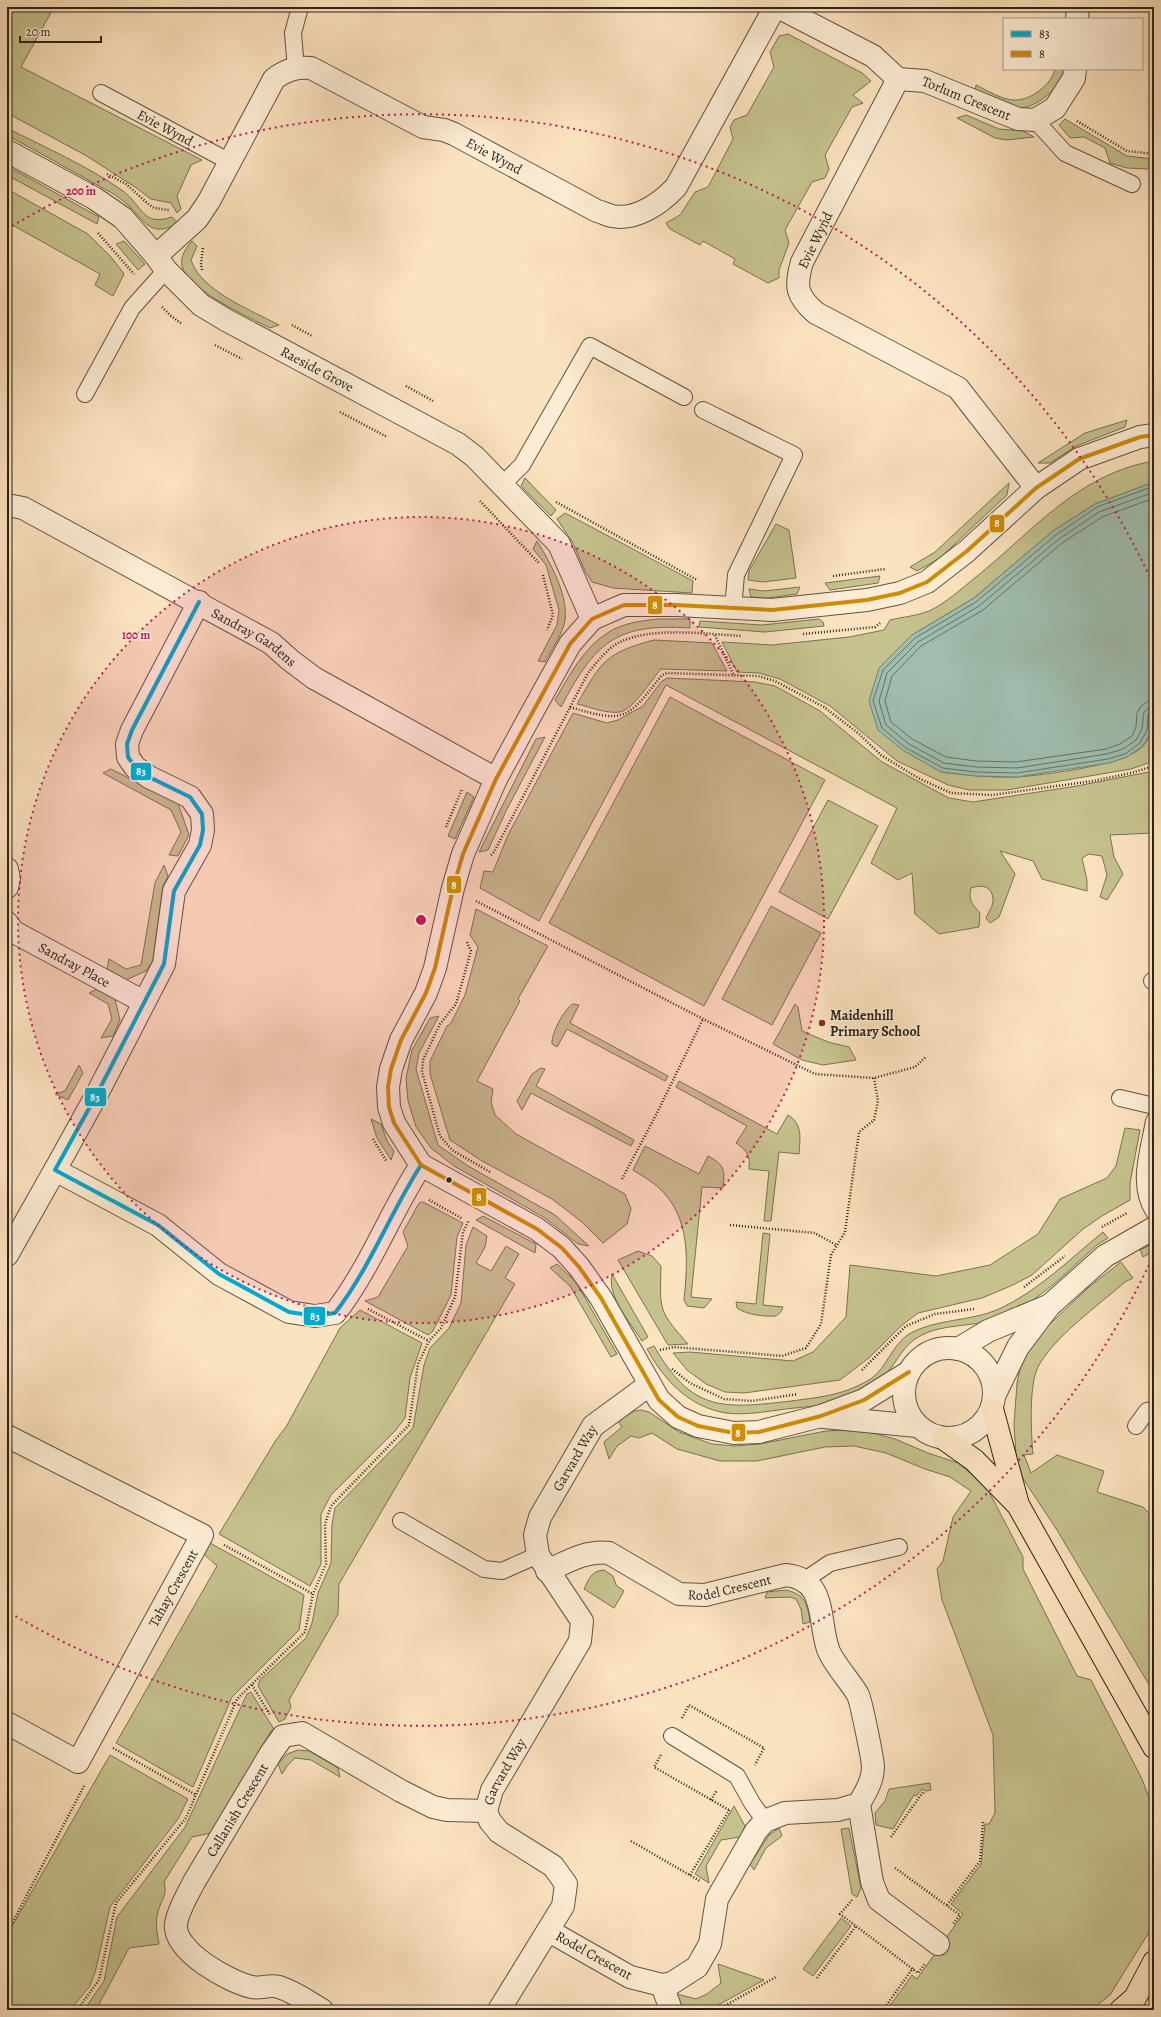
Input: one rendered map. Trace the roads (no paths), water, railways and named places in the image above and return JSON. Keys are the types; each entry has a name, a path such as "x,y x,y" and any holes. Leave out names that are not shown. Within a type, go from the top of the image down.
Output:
{"highway":[{"path":"993,1401 1018,1505"},
{"path":"943,1438 974,1460 1018,1505 1154,1747"},
{"path":"1121,2010 1135,1998 1154,1962"}],"street":[{"name":"Evie Wynd","path":"161,263 197,219 209,201 274,79 285,71 296,69 311,68 423,127 444,130 454,134 597,210 613,216 628,216 642,212 664,200 676,187 775,7"},
{"path":"778,7 872,56 898,79"},
{"path":"1078,7 1078,18"},
{"path":"1034,120 1055,108 1074,78 1075,70"},
{"name":"Evie Wynd","path":"898,79 802,262 798,276 798,290 804,303 816,313 958,388 1036,488"},
{"name":"Torlum Crescent","path":"898,79 925,81 1018,119 1034,120"},
{"name":"Raeside Grove","path":"7,151 94,198 123,218 161,263 200,305 458,444 475,457 559,544 592,619"},
{"path":"909,1372 864,1400 821,1416 759,1432 734,1433 698,1426 678,1416 659,1400 649,1385 601,1298 579,1267 566,1253 537,1229 421,1165 394,1123 389,1108 388,1087 396,1052 426,993 435,968 453,888 463,854 496,779 570,644 592,619 624,605 676,605 772,610 867,600 900,593 927,582 967,551 1036,488 1078,459 1140,437 1154,435"},
{"name":"Sandray Gardens","path":"7,504 23,508 199,602 271,643 314,678 496,779"},
{"path":"7,1254 15,1219 55,1170 97,1094 164,964 174,891 200,845 203,830 202,814 190,797 150,777 135,767 128,757 126,744 199,602"},
{"path":"7,870 9,879 7,887"},
{"name":"Sandray Place","path":"7,923 14,932 144,1002"},
{"path":"55,1170 158,1225 219,1274 289,1312 315,1316 335,1313 347,1298 421,1165"},
{"path":"993,1401 992,1378 984,1364 973,1354 958,1349 943,1348 929,1352 917,1360 909,1372 904,1386 904,1401 908,1414 917,1426 929,1435 943,1438 958,1438 973,1432 984,1422 1018,1346 1049,1306 1105,1256 1154,1228"},
{"path":"958,1349 988,1332 1049,1306"},
{"name":"Garvard Way","path":"499,2010 563,1906 566,1884 553,1866 499,1832 490,1822 486,1811 492,1790 580,1641 582,1621 543,1563 535,1535 540,1517 593,1426 649,1385"},
{"path":"821,1416 917,1426"},
{"name":"Tahay Crescent","path":"7,1436 202,1535 78,1762 7,1723"},
{"name":"Rodel Crescent","path":"543,1563 598,1551 609,1552 679,1594 705,1595 786,1575 796,1576 805,1580"},
{"path":"805,1580 815,1591 828,1651 859,1697 873,1768 868,1788 859,1804 872,1882 879,1900 938,1944"},
{"name":"Callanish Crescent","path":"322,2010 289,1990 276,1986 254,1988 239,1984 191,1955 179,1940 176,1924 183,1903 194,1882 271,1753 283,1736 302,1733 402,1791 433,1807 447,1810 486,1811"},
{"path":"671,2010 662,1986 672,1983 697,1967 710,1944 717,1899 756,1831 765,1821 785,1813 838,1810 859,1804"},
{"name":"Rodel Crescent","path":"549,1931 630,1977 662,1986"}],"lane":[{"path":"296,69 293,33 300,7"},
{"name":"Evie Wynd","path":"101,93 230,162"},
{"path":"1034,120 1065,153 1132,184"},
{"path":"85,394 132,308 161,263"},
{"path":"502,485 522,465 590,346 684,397"},
{"path":"703,410 794,455 736,575 732,609"},
{"path":"1120,1098 1154,1106"},
{"path":"1151,1207 1144,1175 1154,1121"},
{"path":"1136,1426 1147,1411 1154,1410"},
{"path":"401,1520 484,1569 502,1571 543,1563"},
{"path":"805,1580 830,1563 899,1547"},
{"path":"672,1736 737,1776 752,1804 765,1821"}],"water":[{"path":"1154,482 1154,687 1151,732 1143,746 1127,757 1109,763 1017,777 975,776 941,772 904,751 878,730 869,701 879,668 912,635 974,598 1053,531 1095,504"}],"place":[{"name":"Maidenhill Primary School","path":"822,1023"}]}
